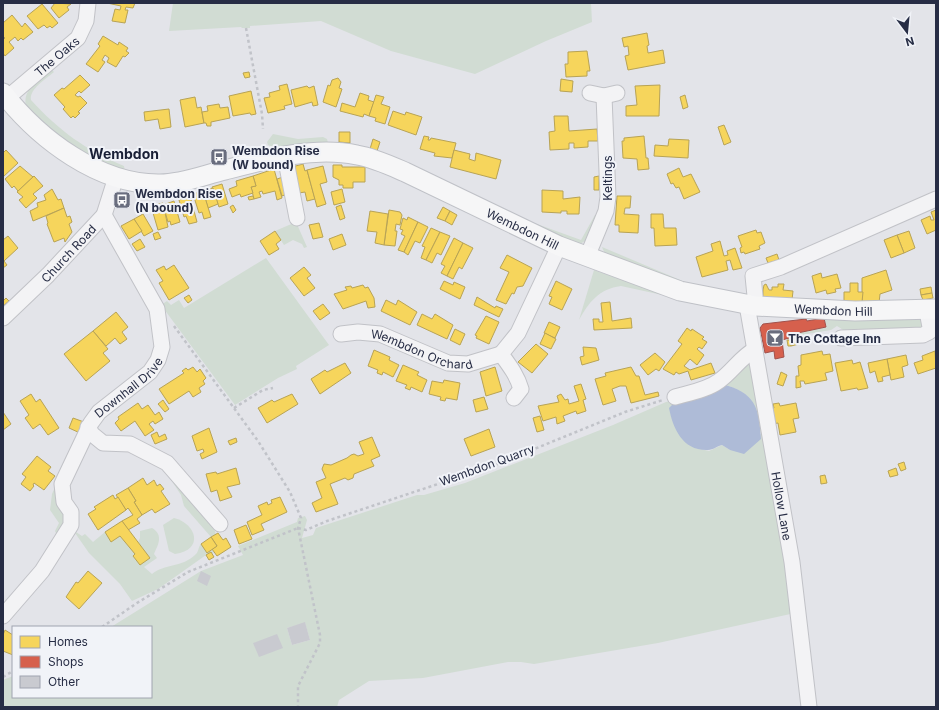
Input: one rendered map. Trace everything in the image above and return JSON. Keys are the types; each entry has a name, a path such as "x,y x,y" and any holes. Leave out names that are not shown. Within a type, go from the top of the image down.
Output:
{"main road":[{"name":"Wembdon Hill","path":"5,95 29,122 55,143 88,164 116,177 132,182 162,184 182,181 285,156 334,152 356,155 379,161 455,195 559,246 680,291 752,306 855,312 932,310"}],"street":[{"name":"The Oaks","path":"5,95 78,38 86,21 88,3"},
{"name":"Keltings","path":"587,257 606,211 608,197 604,94"},
{"path":"285,156 297,218"},
{"name":"Church Road","path":"3,318 48,275 104,215 116,177"},
{"name":"Hollow Lane","path":"809,707 792,562 754,350 752,306 753,276 781,267 936,199"},
{"name":"Downhall Drive","path":"3,616 42,572 71,525 70,512 64,502 62,484 88,427 99,412 144,377 154,366 162,347 156,308 104,215"},
{"path":"514,398 520,389 519,382 501,354 518,334 559,246"},
{"path":"841,338 923,335 929,332 932,310"},
{"name":"Wembdon Orchard","path":"341,334 358,332 380,334 448,363 468,364 501,354"},
{"path":"675,397 718,382 729,373 743,356 754,350"},
{"name":"Downhall Drive","path":"88,427 92,434 103,443 130,444 167,463 220,524"}],"path":[{"path":"246,28 262,114 263,129"},
{"path":"156,308 170,321 258,441 290,492 301,518 298,528 320,635 320,643 298,686 298,707"},
{"path":"234,408 263,390 273,388"},
{"name":"Wembdon Quarry","path":"103,626 137,603 188,572 213,560 298,528 306,530 327,521 494,465 631,410 675,397"},
{"path":"3,678 12,672"}],"shaded area":[{"path":"173,3 591,3 592,22 546,41 475,74 391,51 321,21 250,26 250,28 241,27 169,31"},
{"path":"51,69 54,72 35,88 31,96 31,100 52,121 74,139 98,154 124,166 125,173 85,155 50,130 26,106 25,100 29,89 37,80"},
{"path":"273,134 298,139 323,137 327,139 328,143 316,143 277,149 268,145 267,142"},
{"path":"595,215 598,216 587,240 578,245 532,226 534,223 581,240"},
{"path":"296,222 307,247 304,248 302,244 293,240 284,245 275,231"},
{"path":"602,247 692,285 690,288 605,254"},
{"path":"266,258 329,345 296,366 297,369 278,378 235,405 161,305 167,301 171,305 179,300 184,308"},
{"path":"594,270 667,296 621,286 613,288 596,297 579,320"},
{"path":"824,318 921,319 925,329 848,333 837,326 831,330 789,337 788,335 826,327"},
{"path":"749,359 795,613 658,643 534,664 508,662 423,678 369,681 339,700 337,707 3,707 3,680 12,676 12,698 152,698 152,626 113,626 201,571 243,555 238,546 297,522 298,518 305,516 307,520 302,538 313,535 316,528 417,495 424,495 465,483 613,425 666,402 685,397 670,412 696,448 709,451 722,445 730,450 761,434 757,415 751,401 741,391 722,384","holes":["305,623 310,640 292,645 287,628"]},
{"path":"168,475 214,528 216,535 211,537 184,506 181,495"},
{"path":"56,485 57,505 68,522 58,537 55,531 59,523 50,510 52,494"},
{"path":"174,518 182,521 188,526 194,537 190,548 184,552 175,554 169,551 163,525"},
{"path":"152,528 156,531 159,537 154,554 157,558 144,567 152,574 162,568 179,564 190,559 196,554 201,544 207,552 212,549 214,553 206,555 158,589 132,601 120,584 89,553 73,530 82,536 85,534 93,542 105,532 111,542 120,536 135,554 133,556 140,565 150,558 138,542 140,538 140,531"}],"water":[{"path":"722,384 742,392 748,397 753,402 759,418 761,439 744,454 730,450 722,445 708,450 692,447 681,437 673,424 669,408 677,400"}],"building: Homes":[{"path":"55,3 71,4 67,7 69,10 59,18 51,8"},
{"path":"107,3 135,3 133,8 126,7 125,10 128,10 125,23 112,21 115,9 120,10 121,6"},
{"path":"42,4 58,23 52,28 50,26 47,28 44,25 38,29 27,16"},
{"path":"12,15 22,27 25,23 33,32 23,40 21,38 18,41 15,37 9,42 14,48 5,56 3,53 3,40 5,38 3,36 3,23"},
{"path":"647,33 649,45 647,46 648,53 663,50 665,63 628,70 625,56 629,55 628,46 624,47 622,38"},
{"path":"103,36 118,45 119,42 128,48 126,51 129,53 125,57 123,56 116,67 107,62 109,58 105,55 102,60 105,62 98,72 86,64 100,46 98,44"},
{"path":"587,51 590,71 587,71 587,76 566,77 565,64 568,64 568,52"},
{"path":"249,72 250,77 245,78 243,73"},
{"path":"80,75 90,85 81,93 79,91 75,95 78,97 80,96 87,103 78,112 80,113 75,118 73,116 71,118 63,109 65,107 54,95 62,88 64,89"},
{"path":"338,78 341,82 339,88 342,89 336,107 323,102 328,85 330,86 332,80"},
{"path":"561,79 573,81 572,92 560,91"},
{"path":"287,84 292,104 284,106 285,109 268,113 264,98 270,97 269,93 280,90 279,86"},
{"path":"660,85 659,116 626,116 626,106 637,105 635,86"},
{"path":"307,86 309,88 314,86 318,105 313,106 312,102 295,107 291,90"},
{"path":"251,91 256,114 251,115 250,113 233,116 229,96"},
{"path":"360,93 369,96 368,100 374,102 369,116 364,114 363,117 340,111 342,103 355,107"},
{"path":"376,95 384,97 381,104 390,107 385,124 375,121 376,118 369,116"},
{"path":"685,95 688,107 683,109 680,97"},
{"path":"195,97 197,108 201,107 204,123 185,127 180,100"},
{"path":"219,104 220,108 228,107 230,118 211,122 211,126 207,126 206,123 204,123 202,112 208,111 207,106"},
{"path":"169,109 171,127 160,129 158,119 145,121 144,112"},
{"path":"393,111 405,115 406,112 422,117 416,135 388,125"},
{"path":"554,116 568,116 569,131 597,129 598,141 588,141 588,147 574,148 574,143 569,143 569,149 550,150 549,132 555,131"},
{"path":"724,125 731,142 724,145 718,127"},
{"path":"339,132 350,132 350,143 339,142"},
{"path":"424,136 429,137 428,140 431,138 456,143 452,158 434,156 435,153 420,149"},
{"path":"644,136 646,158 648,158 649,169 638,170 637,159 623,158 622,141 624,141 624,138"},
{"path":"373,139 380,142 377,151 370,149"},
{"path":"669,139 689,140 688,158 654,156 655,145 668,146"},
{"path":"6,150 18,163 3,177 3,153"},
{"path":"454,150 470,154 469,159 475,161 476,153 501,160 496,179 450,167"},
{"path":"303,164 305,171 307,170 315,199 307,201 305,192 299,193 292,167"},
{"path":"333,165 342,165 342,167 365,167 365,182 353,182 353,188 343,188 343,185 339,185 339,180 333,177"},
{"path":"20,166 33,177 18,191 14,186 12,188 5,179"},
{"path":"323,166 327,182 320,184 326,204 317,207 307,170"},
{"path":"679,168 683,177 691,174 700,192 684,199 679,187 676,188 673,183 671,184 667,174"},
{"path":"274,169 282,198 277,200 275,191 263,194 262,191 259,192 261,197 254,199 251,187 256,186 253,176"},
{"path":"34,176 43,186 33,194 37,198 26,208 19,200 23,197 17,192"},
{"path":"253,176 256,186 251,187 253,193 241,197 240,194 232,197 229,189 237,186 236,181"},
{"path":"286,176 287,194 282,196 277,179"},
{"path":"599,176 599,190 594,190 594,177"},
{"path":"222,184 228,204 219,207 212,187"},
{"path":"213,188 218,204 208,208 203,191"},
{"path":"52,189 58,200 61,199 64,208 33,221 30,211 38,207 37,203 46,200 44,195"},
{"path":"342,189 345,202 334,205 331,192"},
{"path":"542,190 563,191 563,199 580,197 579,214 567,214 567,211 561,211 561,213 542,212"},
{"path":"203,191 211,217 204,219 202,212 199,213 193,194"},
{"path":"190,196 197,222 189,224 186,216 184,217 179,200"},
{"path":"253,196 254,199 249,200 248,197"},
{"path":"617,196 631,196 630,208 625,208 624,214 639,215 638,233 619,232 619,225 615,225"},
{"path":"174,201 180,222 171,225 170,221 168,222 163,205"},
{"path":"163,203 168,227 158,230 151,206"},
{"path":"233,205 236,210 233,213 230,207"},
{"path":"341,205 345,218 340,220 336,207"},
{"path":"443,207 450,211 445,221 437,218"},
{"path":"64,208 67,217 70,216 72,222 69,224 72,232 65,242 64,238 54,242 47,224 46,216"},
{"path":"389,210 400,212 402,215 400,225 396,224 395,231 397,231 395,246 384,245"},
{"path":"936,210 936,230 927,234 921,220 930,216 931,220 934,220 931,212"},
{"path":"370,211 388,214 384,245 375,243 377,232 367,231"},
{"path":"450,211 457,215 452,225 445,221"},
{"path":"143,214 153,231 144,236 134,219"},
{"path":"651,214 663,214 664,228 676,228 677,245 655,246 654,228 651,228"},
{"path":"408,217 418,222 404,252 398,250 405,236 401,234 403,230 400,229 403,218 407,220"},
{"path":"134,219 142,231 129,239 121,226"},
{"path":"418,222 428,227 420,243 415,241 408,255 404,252"},
{"path":"319,223 323,237 313,239 309,225"},
{"path":"431,228 440,232 426,260 421,258 425,247 422,246"},
{"path":"756,230 757,233 761,232 765,243 759,246 760,249 745,254 744,252 741,253 740,248 742,247 738,236"},
{"path":"275,231 281,240 276,244 279,249 269,255 260,241"},
{"path":"909,231 915,248 904,253 897,235"},
{"path":"158,232 161,238 155,240 153,234"},
{"path":"440,232 450,236 441,255 437,253 432,263 426,260"},
{"path":"342,234 346,245 333,250 329,239"},
{"path":"897,235 904,253 891,258 884,240"},
{"path":"8,236 18,248 4,261 7,265 3,268 3,240"},
{"path":"454,238 463,243 447,276 441,273 445,266 441,264"},
{"path":"140,239 145,247 137,251 132,244"},
{"path":"720,241 724,256 728,255 727,251 735,248 742,268 733,270 730,260 726,261 728,270 702,277 696,257 713,251 711,244"},
{"path":"463,243 473,248 462,269 459,267 453,279 447,276"},
{"path":"777,254 779,260 768,263 766,258"},
{"path":"507,255 532,268 523,286 517,287 514,294 512,293 506,304 496,300 509,272 500,268"},
{"path":"174,265 189,288 169,300 159,283 163,281 156,270 164,266 166,270"},
{"path":"304,267 311,275 307,278 315,288 304,296 290,278"},
{"path":"886,270 892,290 880,294 879,303 862,303 862,278"},
{"path":"821,273 822,278 837,274 841,288 835,289 836,292 827,294 826,290 816,293 812,276"},
{"path":"444,281 453,285 454,282 465,287 460,299 440,289"},
{"path":"556,281 572,289 562,310 549,304 552,297 549,296"},
{"path":"850,283 858,283 858,292 863,292 862,302 844,301 844,292 850,292"},
{"path":"766,284 769,290 772,290 772,287 778,287 778,284 784,284 783,290 793,291 792,300 763,299 764,285"},
{"path":"363,285 365,288 368,287 374,298 375,307 368,308 366,301 343,309 334,294 347,290 345,287 351,286 352,288"},
{"path":"931,287 932,293 921,295 920,289"},
{"path":"932,293 933,298 923,300 921,295"},
{"path":"189,295 192,300 188,303 184,298"},
{"path":"477,297 495,308 496,306 503,309 499,317 474,305"},
{"path":"6,298 9,301 3,306 3,301"},
{"path":"386,300 396,305 398,300 417,312 410,325 381,311"},
{"path":"610,302 612,321 631,318 632,328 594,330 593,319 599,319 599,322 603,322 601,303"},
{"path":"323,304 330,313 320,320 313,311"},
{"path":"116,312 128,327 122,332 127,339 120,344 115,338 106,346 93,331"},
{"path":"422,314 432,319 435,314 453,325 447,339 417,325"},
{"path":"486,316 499,322 489,344 476,338 477,336 475,335"},
{"path":"549,322 560,327 555,338 544,333"},
{"path":"687,328 691,331 692,329 704,337 702,339 707,342 702,349 699,347 697,349 704,355 697,365 690,359 684,366 690,370 711,363 715,373 691,380 688,371 679,374 676,372 674,375 663,369 682,344 678,341"},
{"path":"455,329 465,334 460,345 450,340"},
{"path":"93,331 108,349 103,353 110,361 86,381 64,354"},
{"path":"545,333 556,339 551,349 540,344"},
{"path":"798,338 799,344 791,346 789,340"},
{"path":"787,340 789,340 791,346 788,346"},
{"path":"536,344 548,354 532,373 518,362"},
{"path":"583,347 596,348 599,360 582,365 580,357 584,356"},
{"path":"374,350 390,357 389,360 399,365 393,377 383,372 382,375 377,373 378,370 368,366"},
{"path":"822,351 823,355 830,354 833,371 825,373 827,380 805,384 804,381 800,381 801,387 796,388 796,376 799,376 798,366 801,365 801,355"},
{"path":"935,351 936,368 918,374 914,363 923,360 922,356"},
{"path":"655,353 665,362 659,371 656,369 648,375 640,365"},
{"path":"906,355 908,365 902,367 904,377 891,380 887,359"},
{"path":"887,359 890,375 882,377 883,381 878,382 875,371 870,373 868,363"},
{"path":"852,360 853,364 860,362 868,388 858,390 857,388 841,391 835,363"},
{"path":"345,363 351,373 320,394 311,379 325,370 327,372"},
{"path":"403,365 419,372 417,375 427,380 422,392 411,387 410,390 405,388 407,385 396,381"},
{"path":"193,367 197,372 200,369 206,378 203,381 205,384 199,388 201,392 193,397 189,391 169,404 159,389 184,373 182,371 186,368 188,370"},
{"path":"495,367 502,391 486,396 480,372"},
{"path":"631,367 636,376 639,376 645,395 658,392 659,396 631,403 626,386 620,386 612,389 616,401 603,405 595,379 606,376 605,373"},
{"path":"781,372 787,375 783,386 777,384"},
{"path":"444,380 460,383 457,400 446,398 445,401 440,400 441,397 429,394 432,381 443,383"},
{"path":"581,384 586,399 583,400 586,411 577,414 576,411 563,416 565,421 557,424 556,417 543,421 538,406 559,402 557,396 561,394 565,400 568,399 569,404 579,401 574,386"},
{"path":"31,394 36,402 40,399 59,428 48,435 40,424 33,429 25,418 29,415 20,401"},
{"path":"292,394 298,404 267,423 258,408 272,400 274,402"},
{"path":"484,397 488,409 476,412 473,400"},
{"path":"163,400 169,409 165,412 158,404"},
{"path":"138,403 142,409 148,405 155,415 159,412 163,419 155,424 153,421 149,424 154,430 145,436 135,421 121,431 115,423 119,419 118,417"},
{"path":"779,403 780,406 796,403 799,418 793,419 796,432 780,435 778,423 772,424 769,409 774,408 773,404"},
{"path":"3,412 11,424 3,430"},
{"path":"540,416 544,430 537,432 533,418"},
{"path":"73,418 84,422 80,433 69,428"},
{"path":"209,428 217,452 202,459 200,454 204,452 203,449 197,451 192,436"},
{"path":"489,429 495,447 471,456 464,439"},
{"path":"157,432 159,437 165,434 167,439 155,444 151,435"},
{"path":"372,437 380,456 371,460 374,466 354,474 353,478 348,480 345,478 330,484 338,504 316,512 312,503 322,498 316,482 326,478 322,469 324,464 331,465 354,454 358,456 364,454 359,442"},
{"path":"236,438 237,442 230,445 228,441"},
{"path":"37,456 51,467 48,471 55,476 44,490 34,483 34,486 30,491 21,484 26,477 22,474"},
{"path":"904,462 906,469 901,471 898,464"},
{"path":"236,468 240,484 227,487 232,497 220,501 217,490 211,492 206,474 216,472 217,474"},
{"path":"896,468 898,475 890,477 888,471"},
{"path":"825,475 827,483 821,484 820,476"},
{"path":"143,478 147,485 154,480 157,486 160,484 164,489 161,491 170,504 155,513 152,509 142,515 128,488"},
{"path":"128,488 142,515 137,519 140,523 128,530 122,521 133,515 128,508 126,510 116,495"},
{"path":"113,495 115,499 118,497 126,510 98,530 88,514 96,509 94,507"},
{"path":"280,497 287,512 261,524 264,530 252,535 247,522 262,515 258,506 267,502 268,505 272,503 271,500"},
{"path":"122,521 150,558 140,565 133,556 135,554 120,536 111,542 105,532"},
{"path":"246,525 252,539 239,544 234,530"},
{"path":"218,533 223,540 226,538 231,547 217,556 212,549 217,546 211,537"},
{"path":"211,537 217,546 207,553 201,544"},
{"path":"211,552 214,557 209,560 206,555"},
{"path":"88,571 102,583 79,609 66,597 76,582 78,583"},
{"path":"5,630 12,634 12,655 3,651 3,635"}],"building: Shops":[{"name":"The Cottage Inn","path":"824,318 826,327 788,335 789,338 782,340 784,357 775,359 774,351 765,353 760,328 763,324 806,319 807,321"}],"building: Other":[{"path":"201,571 211,576 207,586 197,581"},
{"path":"305,622 310,640 292,645 287,628"},
{"path":"277,634 283,648 259,657 253,643"}],"place":[{"name":"Wembdon Rise (W bound)","path":"219,157"},
{"name":"Wembdon Rise (N bound)","path":"122,200"},
{"name":"The Cottage Inn","path":"775,338"}],"district":[{"name":"Wembdon","path":"124,153"}]}
